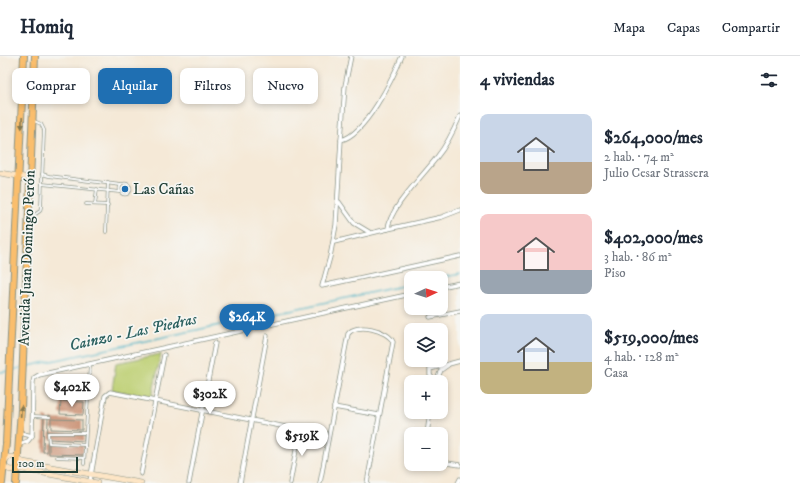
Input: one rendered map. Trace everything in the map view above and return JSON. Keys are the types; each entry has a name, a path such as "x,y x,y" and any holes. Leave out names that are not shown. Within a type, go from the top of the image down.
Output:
{"main road":[{"name":"Avenida Juan Domingo Perón","path":"2,483 10,381 24,56"},
{"name":"Avenida Juan Domingo Perón","path":"19,460 35,56"},
{"path":"16,248 28,249"},
{"path":"16,483 19,460"}],"street":[{"path":"351,56 346,86 341,140 338,202 334,242 322,286 460,256"},
{"path":"341,140 349,137 371,112 386,90 402,56"},
{"path":"388,229 390,220 404,197 438,156 460,116"},
{"path":"0,173 30,178"},
{"path":"338,202 349,218 359,227 370,232"},
{"path":"334,242 370,232 442,217 460,210"},
{"path":"448,286 460,283"},
{"path":"20,444 32,436 31,416 33,382 36,376 404,296"},
{"path":"430,317 460,311"},
{"path":"320,483 348,334 352,330 368,329 388,335 393,342 367,483"},
{"path":"240,483 267,336"},
{"path":"189,483 215,343"},
{"path":"140,474 164,355"},
{"path":"430,375 430,369 460,361"},
{"path":"438,375 441,370 450,363"},
{"path":"90,482 106,393 110,392 299,430 290,483"},
{"path":"334,407 379,415"},
{"path":"20,433 32,436"},
{"path":"97,483 7,468 4,462 11,456 19,460 141,483"},
{"path":"448,463 460,465"},
{"path":"458,483 460,479"}],"lane":[{"path":"29,219 40,211 42,184 44,130 41,124 33,120"},
{"path":"42,174 128,185 131,191 125,195 120,192 90,188 42,184"},
{"path":"90,181 90,188"},
{"path":"106,232 108,183"},
{"path":"120,192 121,185"},
{"path":"95,204 97,189"},
{"path":"86,204 108,204"},
{"path":"84,464 90,364"},
{"path":"31,416 50,417"},
{"path":"85,445 49,443 48,433 86,433"},
{"path":"57,457 84,458"}],"green space":[{"path":"161,354 152,397 112,390 116,363"}],"building":[{"path":"86,379 86,391 63,396 60,384"},
{"path":"61,401 84,402 83,415 60,414"},
{"path":"44,417 48,418 47,452 43,452"},
{"path":"51,419 82,420 82,430 51,429"},
{"path":"50,432 84,434 84,441 49,439"},
{"path":"49,443 83,445 84,455 49,454"}],"waterway":[{"name":"Cainzo - Las Piedras","path":"448,276 460,274"},
{"name":"Cainzo - Las Piedras","path":"24,367 404,286"},
{"name":"Cainzo - Las Piedras","path":"12,370 20,368"},
{"name":"Cainzo - Las Piedras","path":"0,372 8,371"}],"place":[{"name":"Las Cañas","path":"125,189"}]}
